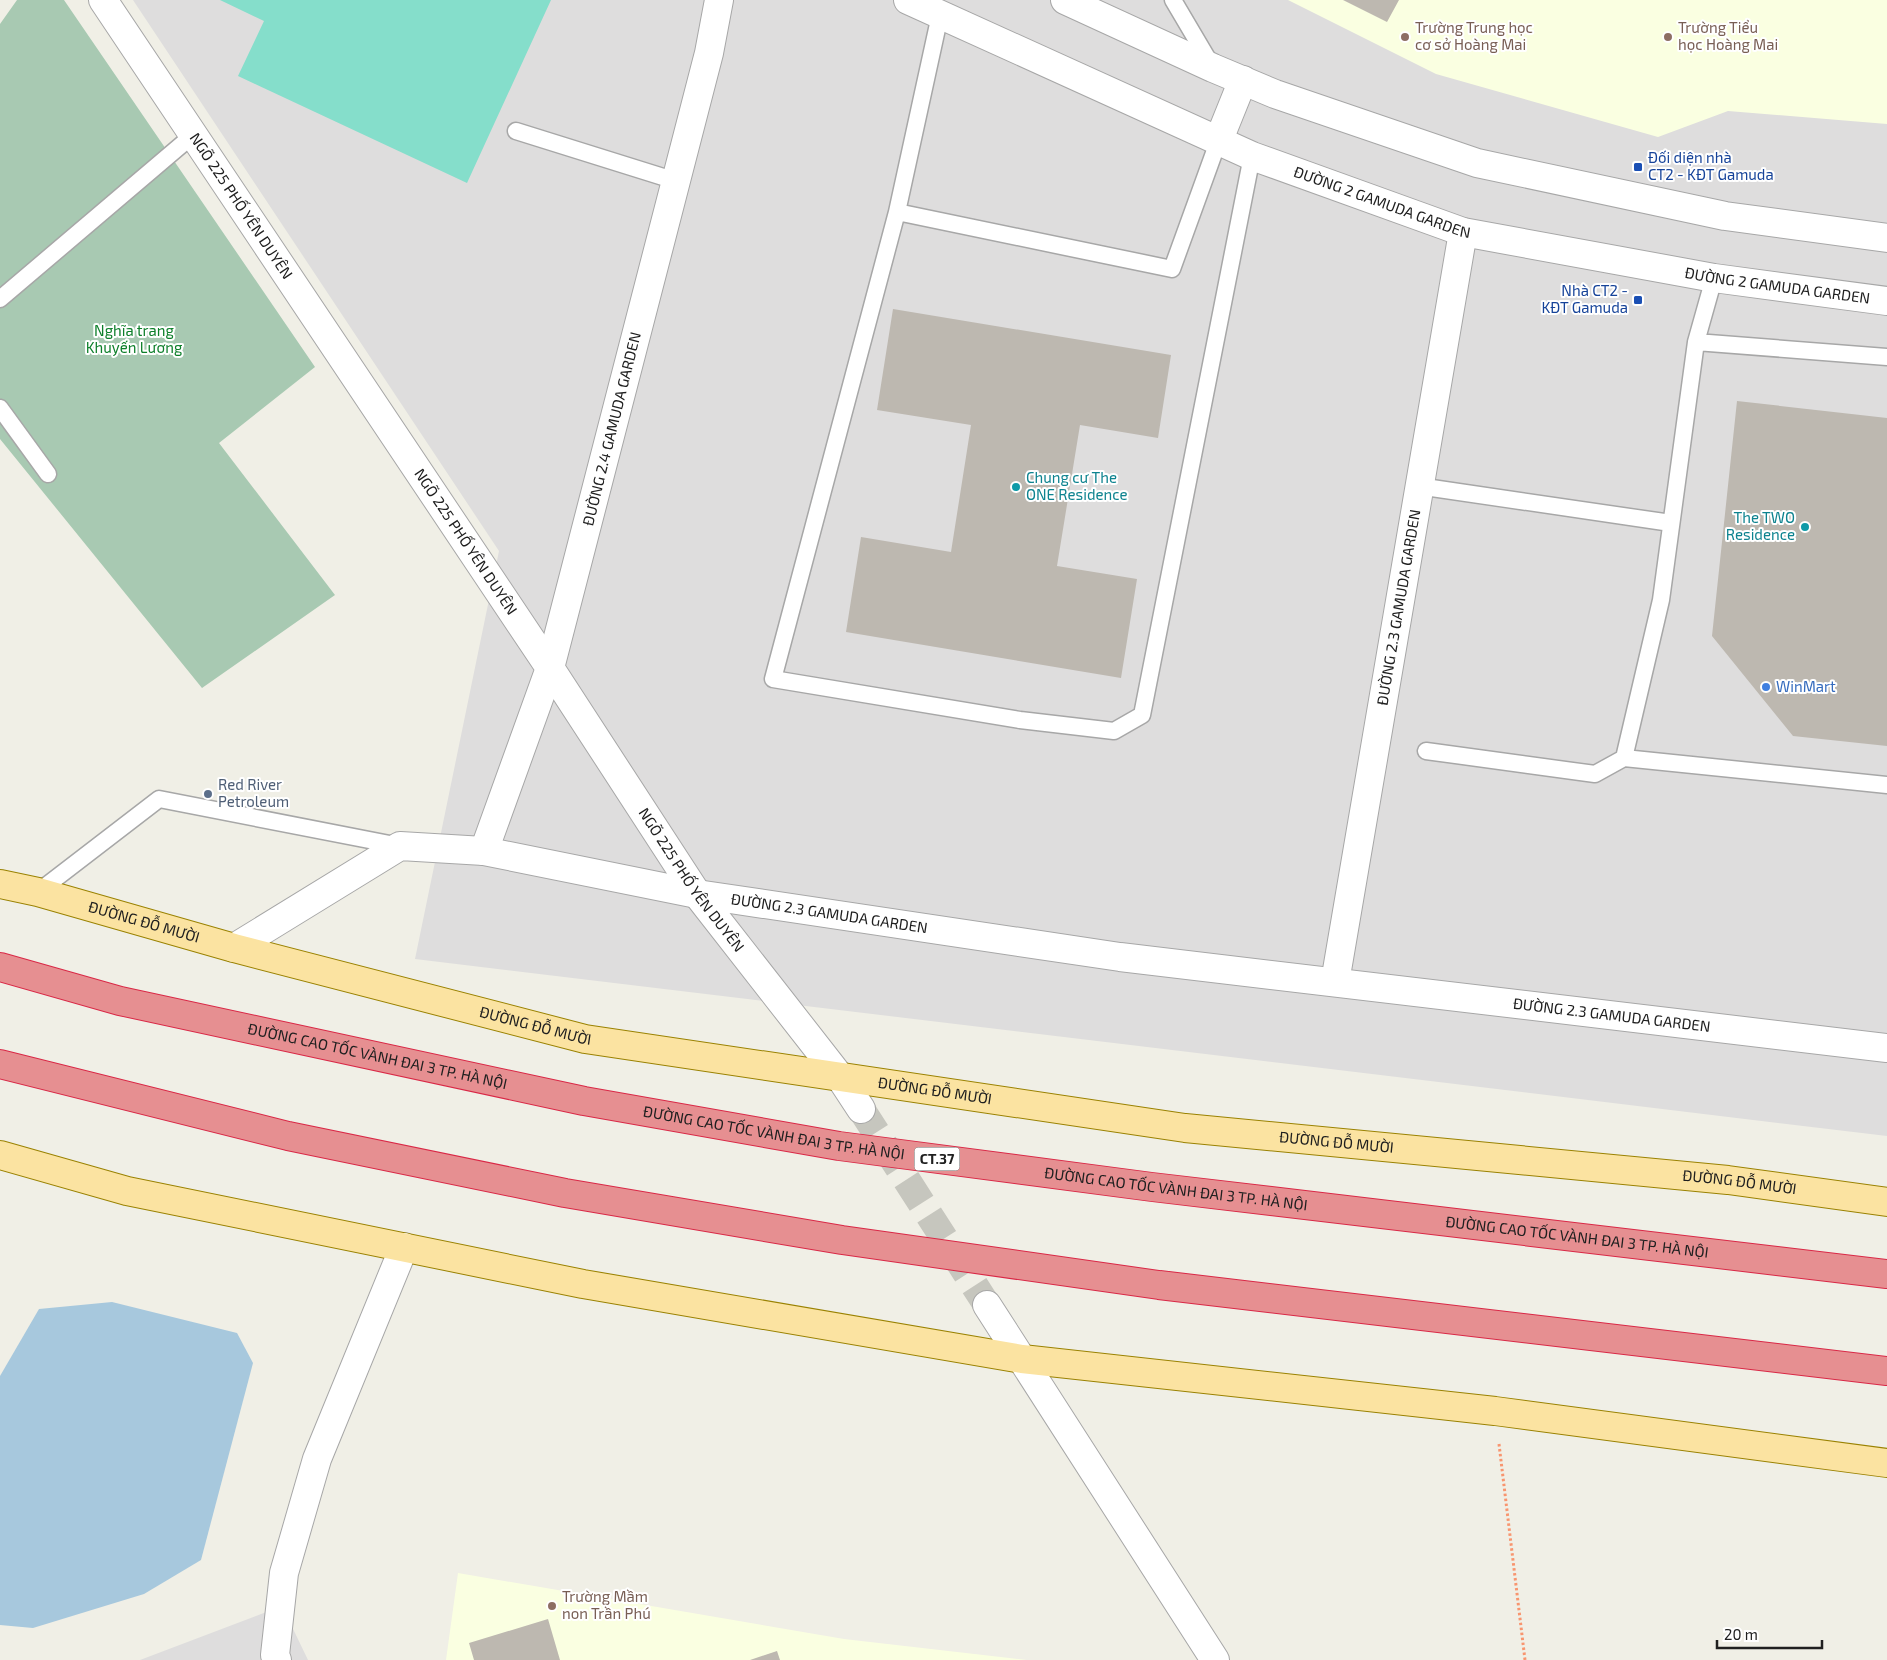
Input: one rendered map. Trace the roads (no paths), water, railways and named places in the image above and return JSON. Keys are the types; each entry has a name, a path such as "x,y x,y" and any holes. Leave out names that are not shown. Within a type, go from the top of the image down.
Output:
{"highway":[{"name":"ĐƯỜNG CAO TỐC VÀNH ĐAI 3 TP. HÀ NỘI","path":"0,967 120,1001 584,1101 839,1146 1152,1187 1887,1274"},
{"path":"0,1064 326,1144 564,1193 842,1240 1159,1285 1887,1371"}],"main road":[{"name":"ĐƯỜNG ĐỖ MƯỜI","path":"0,884 38,892 234,948 585,1039 1185,1128 1728,1180 1887,1202"},
{"path":"0,1155 127,1191 583,1284 1022,1359 1495,1412 1887,1463"}],"street":[{"name":"NGÕ 225 PHỐ YÊN DUYÊN","path":"103,0 550,668 697,894 840,1077 861,1109"},
{"name":"ĐƯỜNG 2.4 GAMUDA GARDEN","path":"484,851 550,668 710,53 719,0"},
{"name":"ĐƯỜNG 2 GAMUDA GARDEN","path":"908,0 1218,142 1463,232 1714,278 1887,301"},
{"path":"1065,0 1243,80 1477,163 1726,216 1887,238"},
{"path":"1218,142 1243,80"},
{"name":"ĐƯỜNG 2.3 GAMUDA GARDEN","path":"1335,982 1418,486 1463,232"},
{"path":"234,948 400,846"},
{"name":"ĐƯỜNG 2.3 GAMUDA GARDEN","path":"400,846 484,851 697,894 1120,957 1887,1048"},
{"path":"272,1658 284,1573 317,1459 404,1247"},
{"path":"987,1305 1215,1660"}],"lane":[{"path":"1173,0 1213,68"},
{"path":"940,15 897,212 773,679 1020,720 1114,731 1142,715 1252,156"},
{"path":"516,130 676,180"},
{"path":"0,299 193,135"},
{"path":"897,212 1172,270 1218,142"},
{"path":"1624,758 1661,600 1696,342 1714,278"},
{"path":"1696,342 1887,357"},
{"path":"0,408 48,474"},
{"path":"1418,486 1671,523"},
{"path":"1426,751 1595,774 1624,758 1887,785"},
{"path":"38,892 159,799 400,846"}],"tunnel":[{"path":"861,1109 987,1305"}],"place":[{"name":"Trường Trung học cơ sở Hoàng Mai","path":"1405,37"},
{"name":"Trường Tiểu học Hoàng Mai","path":"1668,37"},
{"name":"Đối diện nhà CT2 - KĐT Gamuda","path":"1638,167"},
{"name":"Nhà CT2 - KĐT Gamuda","path":"1638,300"},
{"name":"Chung cư The ONE Residence","path":"1016,487"},
{"name":"The TWO Residence","path":"1805,527"},
{"name":"WinMart","path":"1766,687"},
{"name":"Red River Petroleum","path":"208,794"},
{"name":"Trường Mầm non Trần Phú","path":"552,1606"}],"park label":[{"name":"Nghĩa trang Khuyến Lương","path":"134,340"}]}
